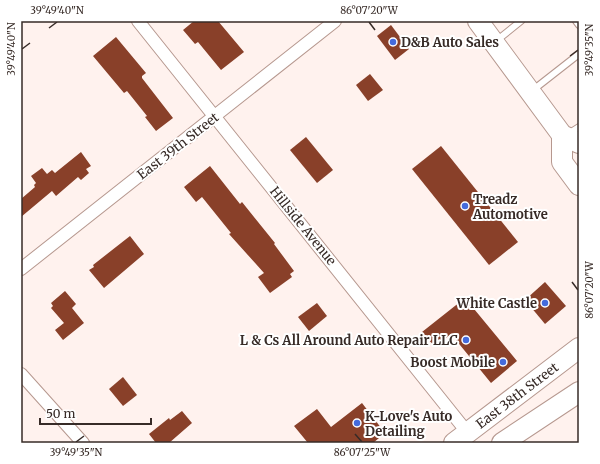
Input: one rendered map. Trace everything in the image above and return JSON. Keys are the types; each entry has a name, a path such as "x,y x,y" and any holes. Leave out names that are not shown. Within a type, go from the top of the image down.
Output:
{"main road":[{"path":"478,21 530,92 571,135 562,162 579,185"},
{"name":"East 38th Street","path":"461,438 579,348"},
{"path":"502,443 579,392"}],"street":[{"name":"Hillside Avenue","path":"138,21 215,117 461,438"},
{"name":"East 39th Street","path":"21,269 335,21"},
{"path":"21,374 83,443"}],"lane":[{"path":"494,43 521,21"},
{"path":"576,21 579,25"},
{"path":"530,92 579,54"}],"building":[{"path":"194,21 218,21 244,52 221,70 198,42 195,44 183,30"},
{"name":"D&B Auto Sales","path":"391,25 409,49 395,60 377,36"},
{"path":"116,37 146,73 142,76 142,78 173,118 156,131 145,117 147,116 127,91 124,93 93,56"},
{"path":"370,74 383,90 368,101 356,85"},
{"path":"306,137 333,170 317,183 290,150"},
{"name":"Treadz Automotive","path":"441,146 518,242 489,265 412,169"},
{"path":"81,152 91,166 86,169 89,173 81,180 78,177 56,196 52,191 21,217 21,199 35,187 34,185 36,183 31,176 42,168 47,174 52,170 55,173"},
{"path":"210,166 240,204 242,202 275,243 274,244 294,271 290,274 292,277 270,293 258,277 264,273 229,234 231,233 202,197 196,202 184,187"},
{"path":"130,236 144,254 104,288 89,270 94,267 93,265"},
{"name":"White Castle","path":"545,282 566,306 545,324 525,300"},
{"path":"65,291 76,304 72,308 84,323 63,340 55,330 64,323 51,308 53,306 51,303"},
{"path":"465,298 517,361 491,383 451,334 435,347 422,332"},
{"path":"317,303 327,316 309,331 298,317"},
{"path":"123,377 137,395 123,406 109,389"},
{"name":"K-Love's Auto Detailing","path":"362,403 385,433 373,443 308,443 294,426 317,409 331,427"},
{"path":"182,411 192,423 169,443 156,443 149,434 169,418 170,420"}],"place":[{"name":"D&B Auto Sales","path":"393,42"},
{"name":"Treadz Automotive","path":"465,206"},
{"name":"White Castle","path":"545,303"},
{"name":"L & Cs All Around Auto Repair LLC","path":"466,340"},
{"name":"Boost Mobile","path":"503,362"},
{"name":"K-Love's Auto Detailing","path":"357,423"}]}
